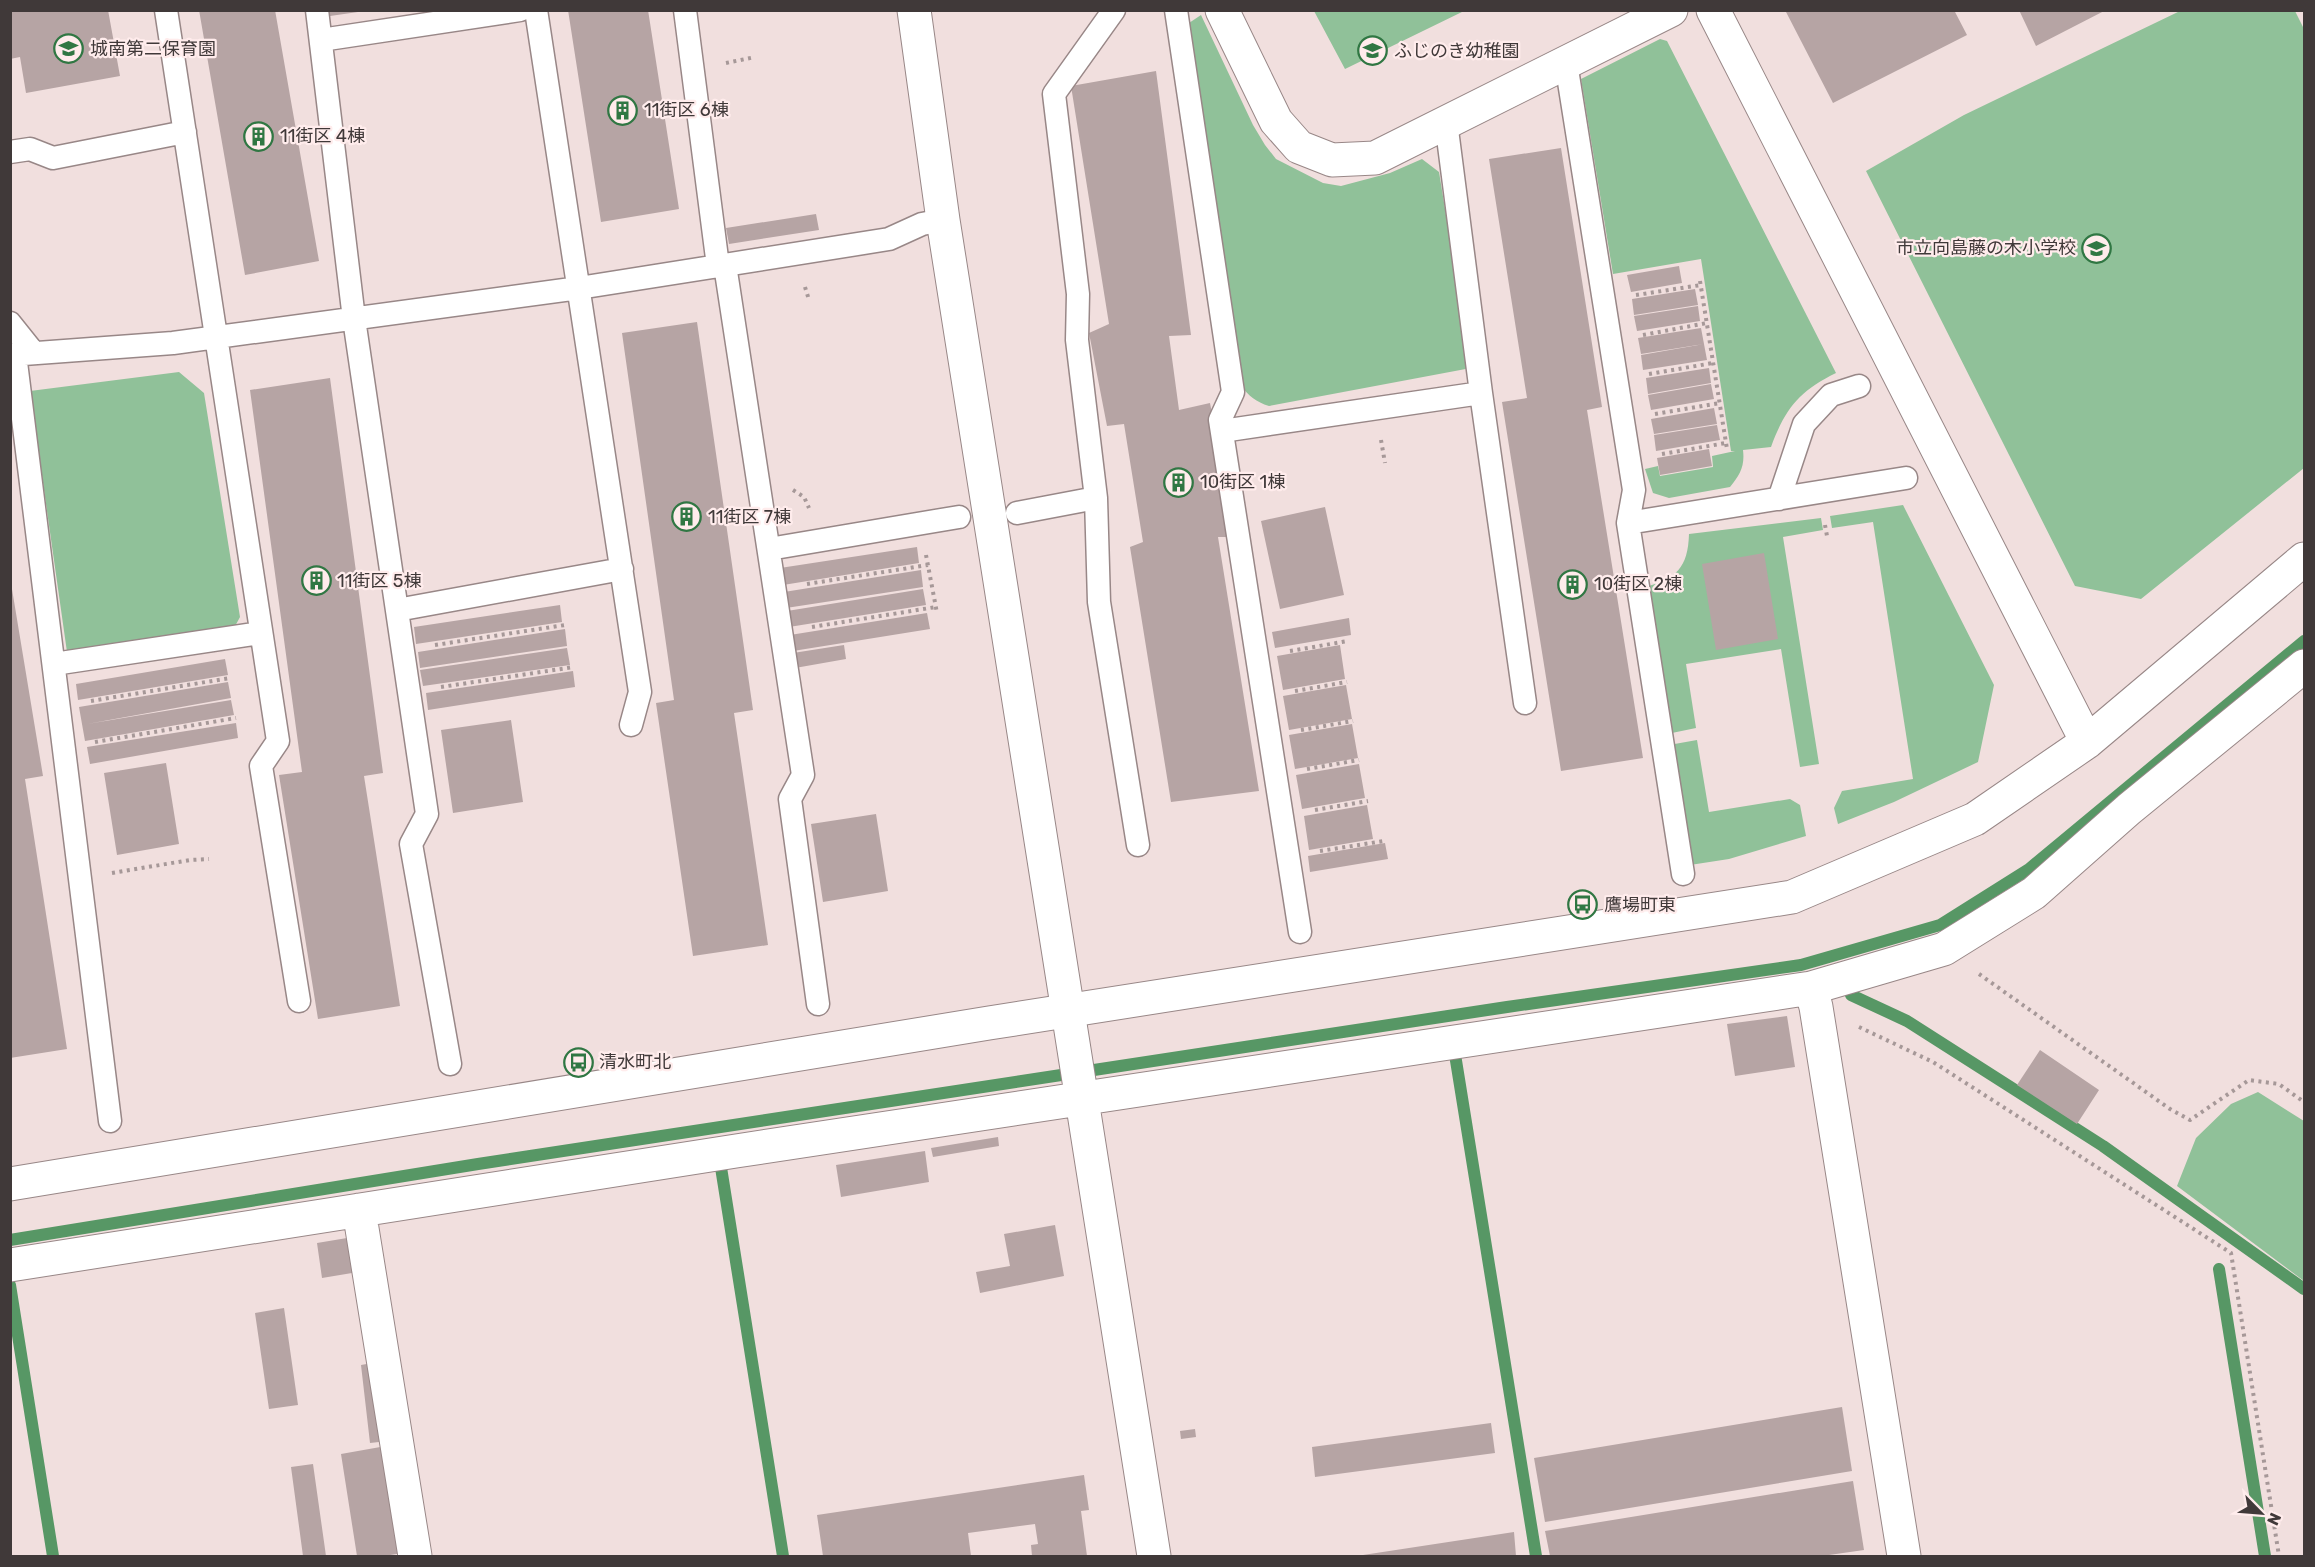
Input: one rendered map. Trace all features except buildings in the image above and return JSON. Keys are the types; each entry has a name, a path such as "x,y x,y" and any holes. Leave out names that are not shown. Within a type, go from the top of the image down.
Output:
{"street":[{"path":"914,10 943,220 1154,1557"},
{"path":"1222,10 1276,121 1299,147 1332,160 1375,158 1671,10"},
{"path":"1713,10 2087,742"},
{"path":"10,1184 1067,1011 1792,897 1976,819 2087,742 2304,559"},
{"path":"17,1264 702,1157 1078,1080 1436,1044 1814,998 1944,949 2034,893 2129,809 2304,666"},
{"path":"1814,998 1904,1557"},
{"path":"359,1210 415,1557"}],"lane":[{"path":"166,10 278,741 261,766 299,1001"},
{"path":"317,10 354,319 427,814 411,844 450,1064"},
{"path":"321,40 520,10"},
{"path":"536,10 640,692 631,725"},
{"path":"685,10 722,265 769,549 803,775 790,799 818,1004"},
{"path":"1114,10 1054,94 1078,294 1077,340 1096,498 1099,602 1137,845"},
{"path":"1176,10 1233,392 1220,420 1300,932"},
{"path":"1566,63 1634,490 1628,523 1683,874"},
{"path":"1446,122 1481,393 1526,703"},
{"path":"10,152 30,149 53,158 185,132"},
{"path":"20,354 173,343 579,288 889,239 922,224 943,220"},
{"path":"10,323 20,354 54,664 110,1121"},
{"path":"1779,499 1804,424 1831,396 1859,386"},
{"path":"1222,431 1481,393"},
{"path":"1628,523 1906,478"},
{"path":"1017,513 1096,498"},
{"path":"769,549 959,517"},
{"path":"396,610 622,569"},
{"path":"54,664 260,633"}],"path":[{"path":"1604,301 1700,283 1727,449"},
{"path":"1610,340 1707,323"},
{"path":"1617,379 1713,363"},
{"path":"1623,419 1720,403"},
{"path":"1629,460 1726,443"},
{"path":"920,524 936,613"},
{"path":"775,589 928,565"},
{"path":"781,632 936,607"},
{"path":"402,650 565,625"},
{"path":"1257,657 1348,641"},
{"path":"409,692 574,667"},
{"path":"59,706 230,678"},
{"path":"1263,696 1347,682"},
{"path":"64,748 237,718"},
{"path":"1269,735 1353,721"},
{"path":"1275,775 1359,760"},
{"path":"1282,815 1368,801"},
{"path":"1288,856 1384,840"},
{"path":"80,878 209,859"},
{"path":"1944,949 2170,1109 2190,1120 2249,1080 2279,1084 2304,1102"},
{"path":"1814,998 1933,1062 2231,1253 2279,1557"}],"green space":[{"path":"1314,11 1464,11 1345,69"},
{"name":"市立向島藤の木小学校","path":"2180,11 2295,11 2304,29 2304,468 2141,599 2075,586 1866,171 1964,115"},
{"path":"1201,15 1253,125 1276,159 1323,183 1341,186 1390,173 1422,159 1439,172 1471,368 1269,406 1253,398 1241,386 1189,23"},
{"path":"1660,39 1667,41 1836,373 1812,387 1795,403 1782,422 1771,447 1743,450 1741,470 1730,487 1669,498 1653,493 1645,469 1658,466 1660,476 1713,467 1712,456 1735,451 1731,451 1701,259 1613,274 1581,79"},
{"path":"179,372 204,393 240,617 233,630 67,652 30,391"},
{"path":"1903,505 1994,685 1978,762 1894,802 1838,824 1834,808 1842,791 1913,779 1873,522 1832,528 1830,516"},
{"path":"1821,518 1823,530 1783,537 1819,764 1800,767 1781,649 1686,664 1696,728 1667,734 1645,587 1672,576 1683,564 1689,534"},
{"path":"1697,740 1709,812 1790,799 1800,805 1806,836 1729,859 1690,865 1669,745"},
{"path":"2258,1092 2304,1121 2304,1281 2177,1186 2196,1138 2231,1104"}],"waterway":[{"path":"10,1240 478,1164 1507,1007 1801,965 1940,925 2029,869 2304,641"},
{"path":"1851,995 1907,1021 2103,1146 2304,1289"},
{"path":"1453,1042 1536,1556"},
{"path":"719,1155 783,1556"},
{"path":"2219,1269 2265,1556"},
{"path":"10,1285 53,1556"}],"place":[{"name":"城南第二保育園","path":"69,49"},
{"name":"ふじのき幼稚園","path":"1373,51"},
{"name":"11街区 6棟","path":"623,110"},
{"name":"11街区 4棟","path":"259,136"},
{"name":"市立向島藤の木小学校","path":"2097,248"},
{"name":"10街区 1棟","path":"1179,482"},
{"name":"11街区 7棟","path":"687,517"},
{"name":"11街区 5棟","path":"316,581"},
{"name":"10街区 2棟","path":"1573,584"},
{"name":"鷹場町東","path":"1583,905"},
{"name":"清水町北","path":"578,1062"}]}
